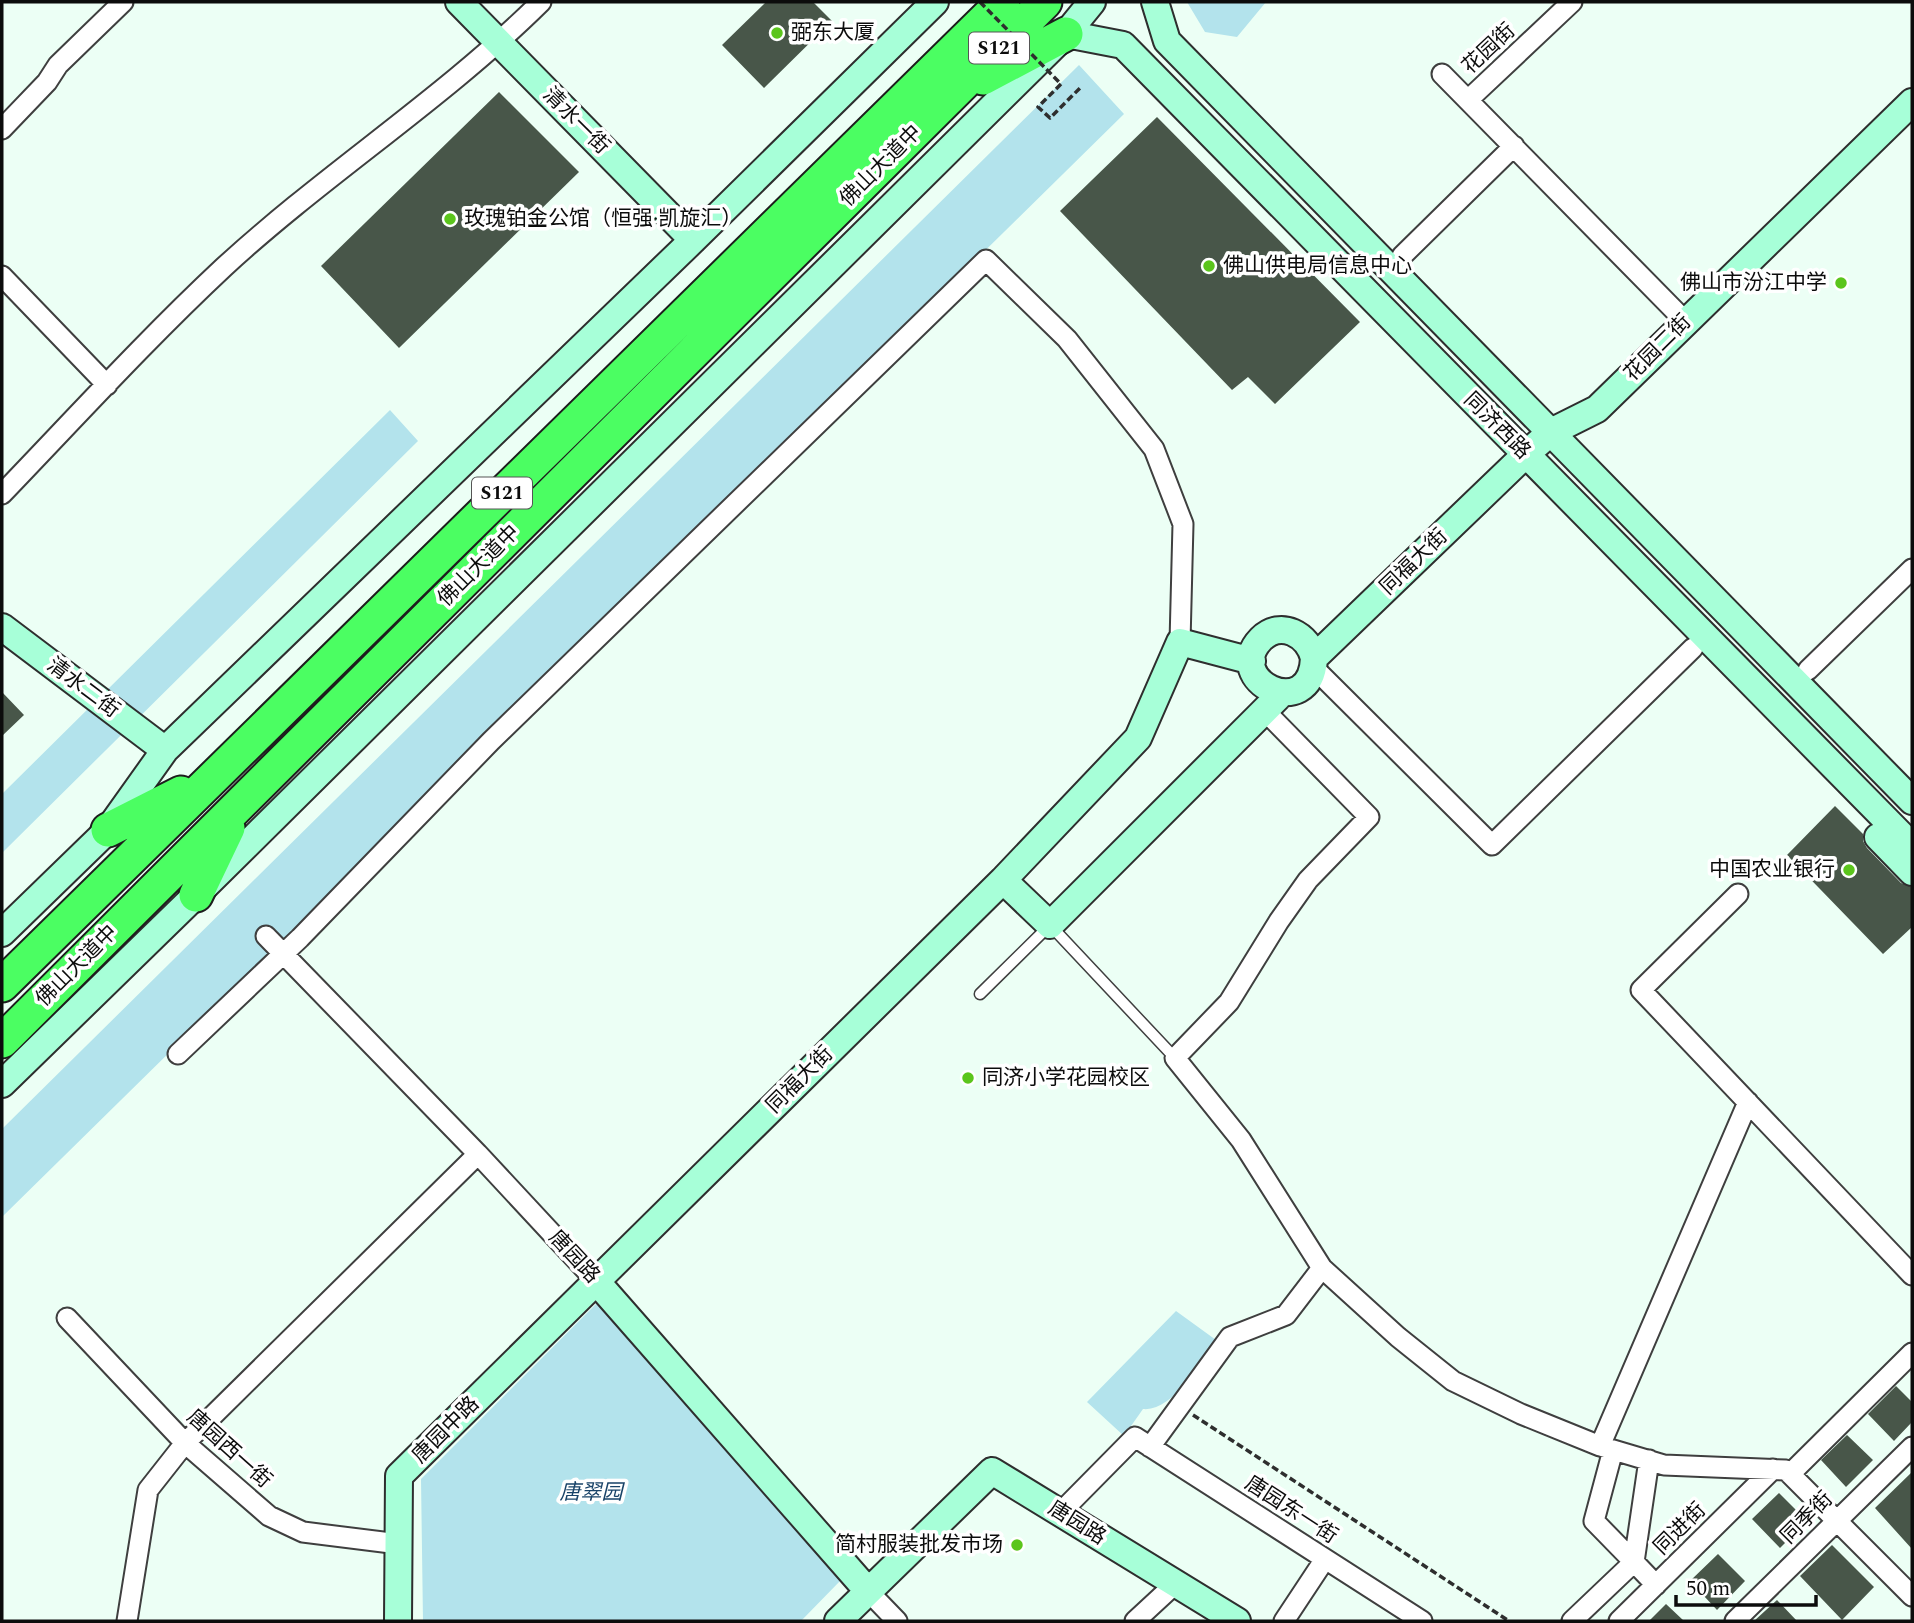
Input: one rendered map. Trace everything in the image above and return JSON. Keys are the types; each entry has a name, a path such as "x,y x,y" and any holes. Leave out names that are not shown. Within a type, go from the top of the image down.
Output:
{"highway":[{"name":"佛山大道中","path":"2,985 1003,2"},
{"name":"佛山大道中","path":"2,1041 1045,2"},
{"path":"953,94 1066,34"},
{"path":"108,830 212,777"},
{"path":"196,895 240,804"}],"main road":[{"name":"清水一街","path":"459,2 693,240"},
{"path":"2,933 108,830 165,750 935,2"},
{"path":"2,1084 1066,34 1091,2"},
{"name":"同济西路","path":"1154,2 1167,41 1559,428 1912,802"},
{"name":"同济西路","path":"1066,34 1123,45 1312,239 1520,460 1912,846"},
{"path":"1167,41 1197,46 1402,256 1559,428 1808,670 1912,776"},
{"path":"1138,61 1146,88 1325,271 1520,460 1693,648 1912,872"},
{"name":"花园二街","path":"1520,460 1559,428 1597,410 1685,321 1912,102"},
{"path":"1282,227 1312,239 1325,271"},
{"name":"同福大街","path":"1050,925 1274,702 1304,685 1314,663 1520,460"},
{"name":"清水二街","path":"2,627 165,750"},
{"path":"1274,702 1257,679 1252,661 1259,641 1276,630 1287,630 1306,639 1312,648 1314,663"},
{"path":"1180,642 1252,661"},
{"name":"同福大街","path":"596,1281 1003,880 1138,738 1180,642"},
{"path":"1876,765 1912,783"},
{"path":"1003,880 1050,925"},
{"name":"唐园中路","path":"398,1621 399,1476 596,1281"},
{"name":"唐园路","path":"596,1281 868,1591 992,1471 1237,1621"},
{"path":"838,1621 868,1591"}],"street":[{"path":"2,129 47,82 58,65 123,2"},
{"path":"2,494 224,267 320,185 499,43 541,2"},
{"name":"花园街","path":"1468,100 1572,2"},
{"path":"1442,74 1685,321"},
{"path":"1402,256 1514,146"},
{"path":"178,1054 284,954 491,741 986,260 1067,339 1154,449 1183,524 1180,642"},
{"path":"2,276 107,385"},
{"path":"1808,670 1912,569"},
{"path":"1314,663 1492,845 1693,648"},
{"path":"1274,702 1369,817 1308,880 1229,1002 1174,1058 1241,1140 1322,1268 1398,1337 1453,1381 1521,1414 1607,1448 1664,1465 1782,1471 1912,1596"},
{"path":"1738,894 1641,990 1912,1275"},
{"name":"唐园路","path":"266,936 478,1154 596,1281"},
{"path":"1656,1585 1594,1521 1607,1448 1748,1102"},
{"path":"127,1621 148,1490 185,1443 478,1154"},
{"path":"1060,1513 1143,1442 1180,1406 1230,1337 1286,1315 1322,1268"},
{"name":"唐园西一街","path":"67,1318 185,1443 269,1516 303,1532 399,1544"},
{"name":"同进街","path":"1619,1621 1912,1353"},
{"name":"唐园东一街","path":"1143,1442 1325,1559 1395,1614 1422,1621"},
{"name":"同季街","path":"1735,1621 1912,1447"},
{"path":"1572,1621 1634,1562 1649,1460"},
{"path":"1284,1621 1325,1559"},
{"path":"1135,1621 1175,1584"},
{"name":"唐园路","path":"868,1591 897,1621"}],"lane":[{"path":"980,994 1050,925 1174,1058"}],"path":[{"path":"980,2 1061,84 1038,107 1049,118 1080,88"},
{"path":"1180,1406 1509,1621"}],"green space":[{"path":"1187,2 1266,2 1237,37 1205,32"},
{"path":"1079,65 1124,114 2,1217 2,1129"},
{"path":"390,410 418,441 2,853 2,794"},
{"name":"唐翠园","path":"597,1303 841,1580 801,1621 423,1621 421,1479"},
{"path":"1176,1311 1216,1340 1185,1384 1165,1403 1143,1409 1124,1436 1087,1402"}],"building":[{"name":"弼东大厦","path":"766,2 813,2 832,21 764,88 722,45"},
{"name":"玫瑰铂金公馆（恒强·凯旋汇）","path":"499,92 579,172 399,348 321,266"},
{"name":"佛山供电局信息中心","path":"1157,117 1360,322 1275,404 1248,377 1232,390 1060,211"},
{"path":"2,692 24,715 2,736"},
{"name":"中国农业银行","path":"1835,806 1863,834 1867,848 1901,883 1912,887 1912,927 1883,954 1787,855"},
{"path":"1896,1386 1912,1402 1912,1422 1894,1441 1868,1414"},
{"path":"1847,1435 1873,1460 1846,1487 1821,1460"},
{"path":"1912,1472 1912,1549 1875,1508"},
{"path":"1779,1493 1807,1521 1780,1548 1752,1519"},
{"path":"1832,1545 1874,1587 1842,1620 1800,1576"},
{"path":"1718,1554 1745,1581 1717,1610 1690,1581"},
{"path":"1777,1600 1797,1621 1754,1621"},
{"path":"1666,1604 1684,1621 1649,1621"}],"place":[{"name":"弼东大厦","path":"777,33"},
{"name":"玫瑰铂金公馆（恒强·凯旋汇）","path":"450,219"},
{"name":"佛山供电局信息中心","path":"1209,266"},
{"name":"佛山市汾江中学","path":"1841,283"},
{"name":"中国农业银行","path":"1849,870"},
{"name":"同济小学花园校区","path":"968,1078"},
{"name":"简村服装批发市场","path":"1017,1545"}]}
